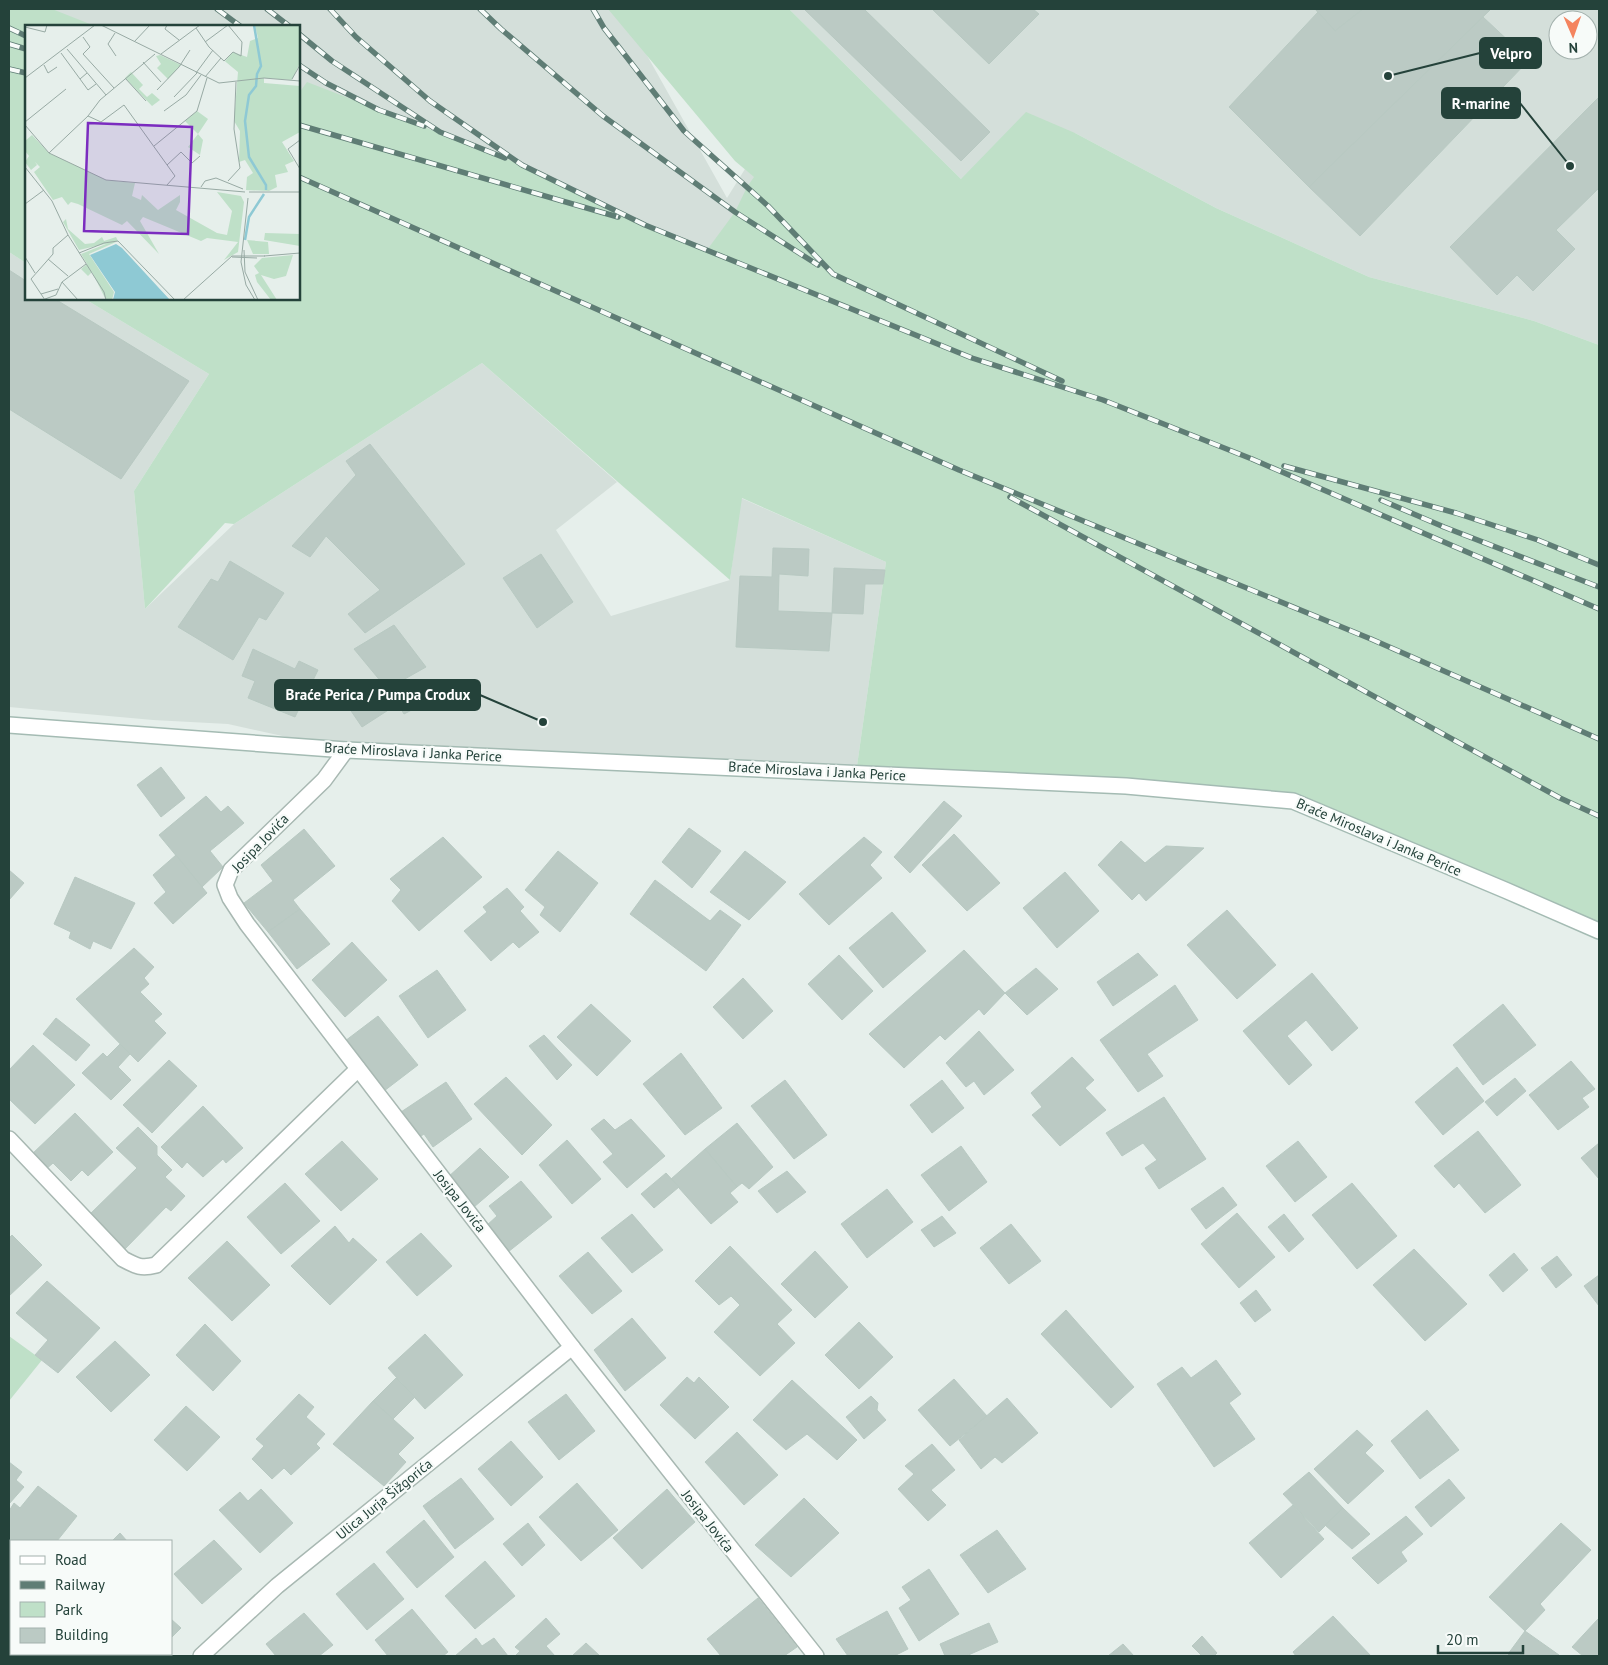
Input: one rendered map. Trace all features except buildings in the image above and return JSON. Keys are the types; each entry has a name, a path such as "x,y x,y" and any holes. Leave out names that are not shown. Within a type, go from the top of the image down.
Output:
{"street":[{"name":"Braće Miroslava i Janka Perice","path":"9,725 346,750 1126,786 1293,801 1505,890 1599,932"},
{"name":"Josipa Jovića","path":"346,750 324,780 231,870 225,885 230,898 247,924 572,1347 816,1656"},
{"path":"9,1139 123,1259 144,1268 156,1265 358,1069"},
{"name":"Ulica Jurja Šižgorića","path":"201,1656 278,1586 572,1347"}],"shaded area":[{"path":"9,9 621,9 727,198 745,169 851,255 998,337 300,190 300,25 25,25"},
{"path":"789,9 1599,9 1599,345 1534,321 1369,277 1216,208 1075,133 961,179"},
{"path":"9,252 25,262 25,300 87,300 209,374 134,491 145,609 234,524 482,363 617,482 556,530 611,616 730,580 741,498 886,562 856,773 346,750 228,724 153,720 9,707"}],"green space":[{"path":"9,9 52,9 92,25 25,25 25,262 9,252"},
{"path":"608,9 789,9 961,179 1026,112 1075,133 1216,208 1369,277 1534,321 1599,345 1599,931 1293,801 856,773 886,562 742,498 730,580 482,363 234,524 225,523 145,609 134,491 209,374 87,300 300,300 300,92 307,82 522,165 645,225 707,250 735,212 754,177 735,161"},
{"path":"9,1336 42,1360 9,1401"}],"railway":[{"path":"217,9 239,25"},
{"path":"267,9 288,25"},
{"path":"330,9 356,37 430,101 522,165 645,225 972,358 1103,400 1252,459 1599,609"},
{"path":"480,9 603,116 735,212 818,265"},
{"path":"593,9 604,28 684,131 768,206 833,274 1062,381"},
{"path":"9,28 25,36"},
{"path":"300,35 332,61 440,132 505,158"},
{"path":"9,44 25,49"},
{"path":"300,66 326,83 379,110 424,126"},
{"path":"9,69 25,73"},
{"path":"300,125 618,217"},
{"path":"300,177 959,470 1371,639 1599,739"},
{"path":"1284,466 1456,513 1538,540 1599,565"},
{"path":"1010,497 1560,798 1599,816"},
{"path":"1381,500 1444,527 1599,587"}],"place":[{"name":"Velpro","path":"1388,76"},
{"name":"R-marine","path":"1570,166"},
{"name":"Braće Perica / Pumpa Crodux","path":"543,722"}]}
